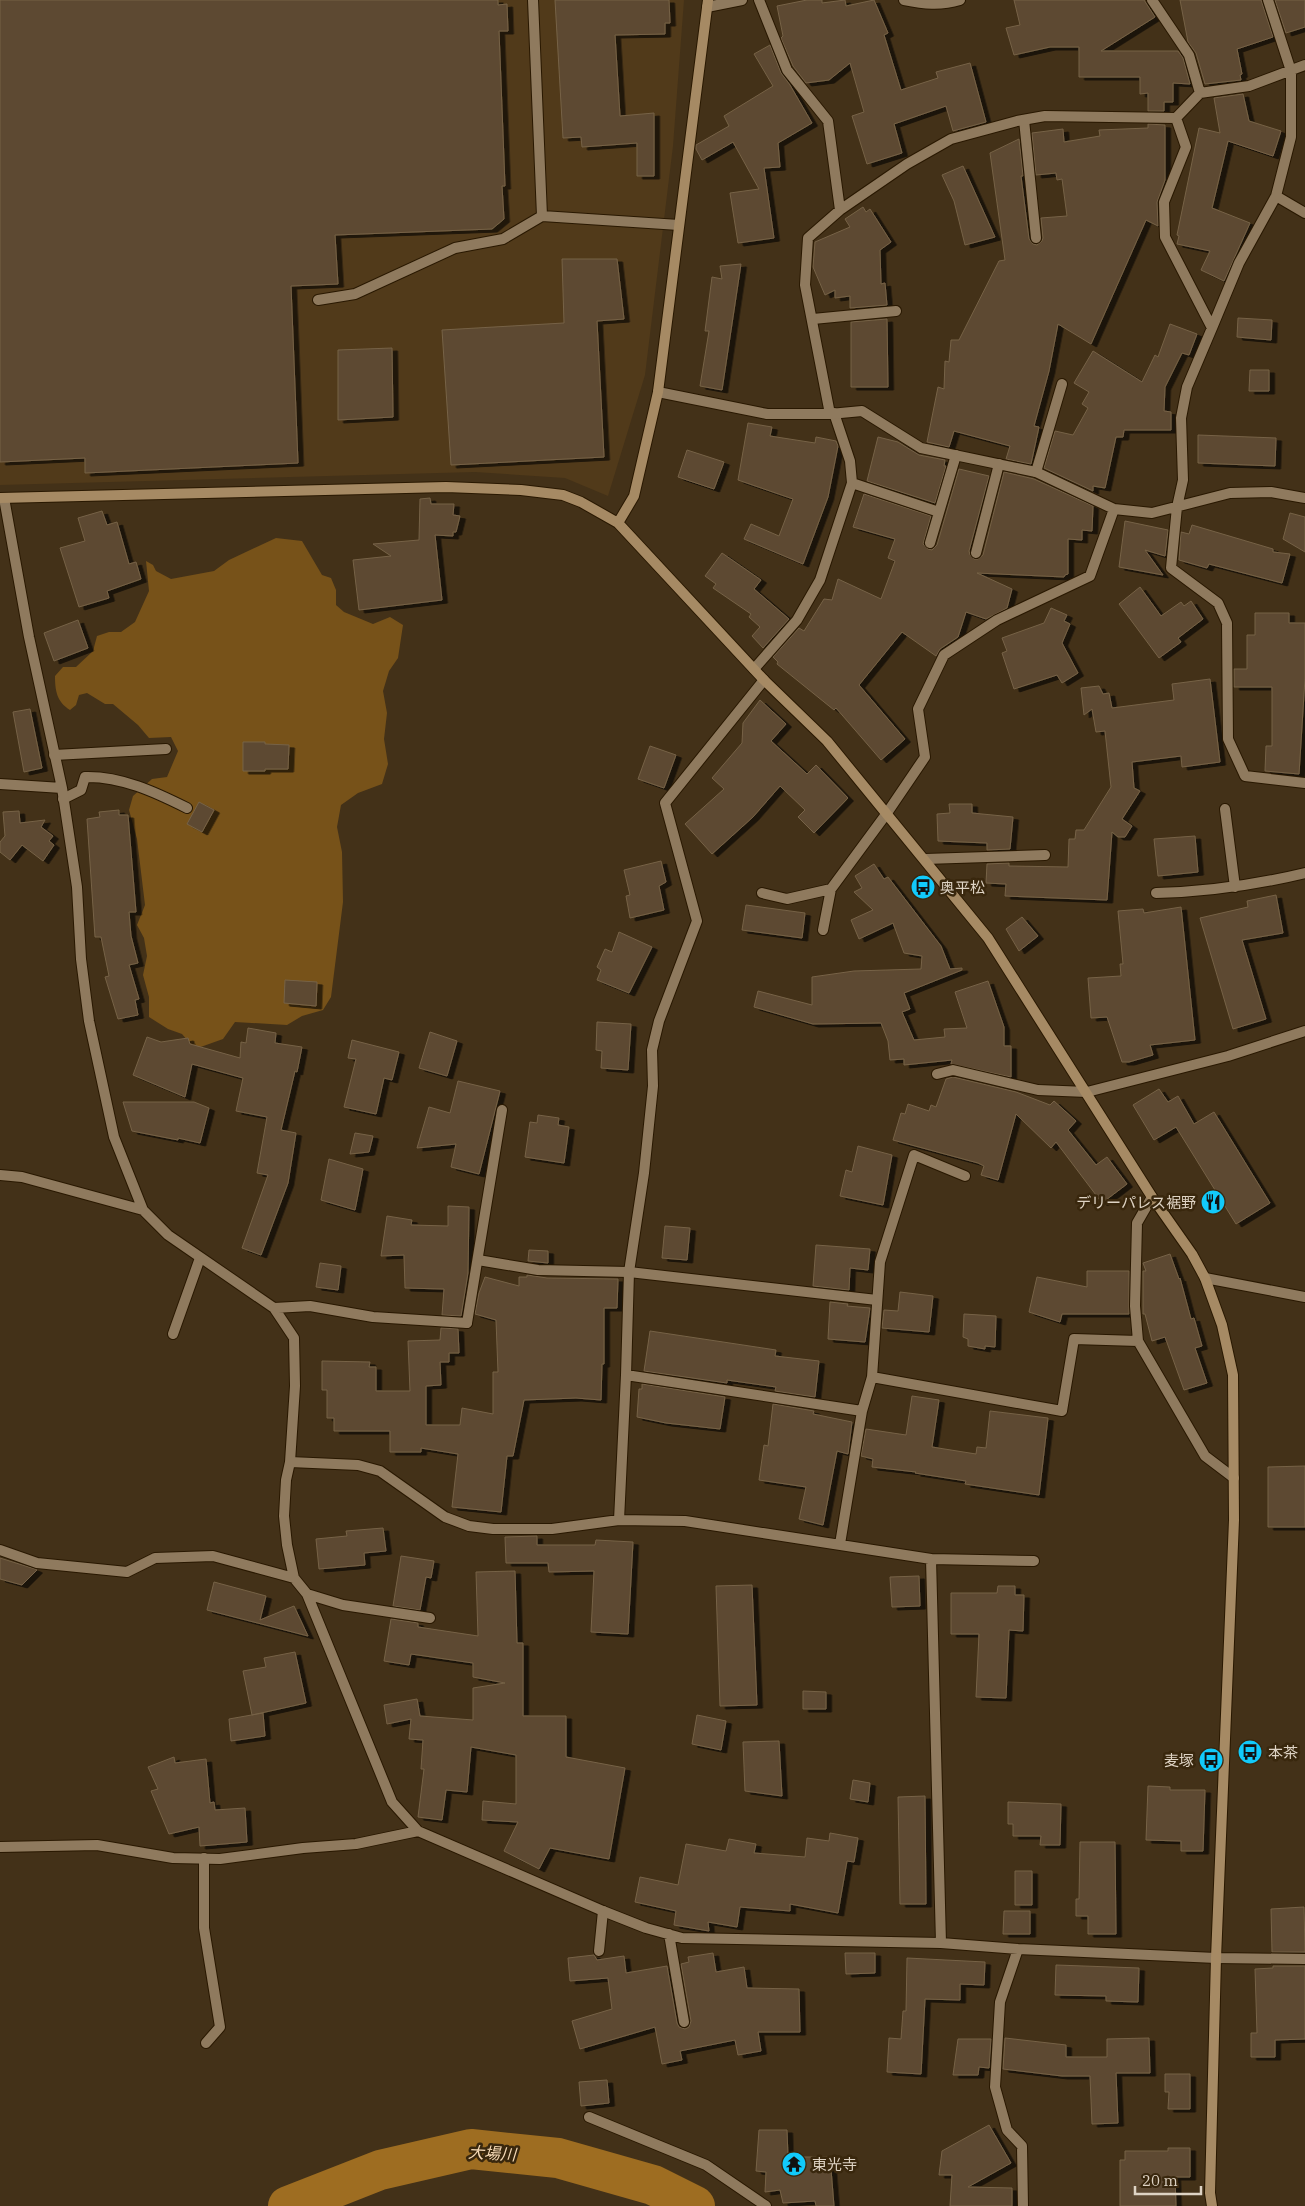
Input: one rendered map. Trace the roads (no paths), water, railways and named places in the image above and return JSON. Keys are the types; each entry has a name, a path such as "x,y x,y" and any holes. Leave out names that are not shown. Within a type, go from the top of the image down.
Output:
{"street":[{"path":"533,0 542,216"},
{"path":"618,524 634,496 658,392 707,4 742,0"},
{"path":"759,0 787,70 828,121 840,210"},
{"path":"904,0 931,5 946,4 960,0"},
{"path":"1152,0 1189,55 1200,93"},
{"path":"1268,0 1291,71 1291,137 1276,196 1239,264 1187,388 1181,418 1183,480 1177,507 1171,568 1218,603 1227,623 1228,739 1245,776 1305,783"},
{"path":"754,669 797,620 820,580 852,484 850,462 832,413 806,284 808,238 840,210 907,164 951,140 1045,116 1176,118 1200,93 1249,86 1305,65"},
{"path":"1176,118 1186,147 1164,202 1165,237 1212,328"},
{"path":"1024,120 1036,238"},
{"path":"1276,196 1305,212"},
{"path":"318,300 355,294 455,248 503,239 542,216 679,225"},
{"path":"813,318 896,311"},
{"path":"1036,472 1062,384"},
{"path":"658,392 767,414 862,411 920,448 1036,472 1114,509 1152,513 1230,493 1271,492 1305,498"},
{"path":"930,543 956,455"},
{"path":"976,553 999,464"},
{"path":"852,484 939,512"},
{"path":"1212,2206 1210,2193 1216,1958 1234,1520 1234,1375 1222,1325 1205,1278 1192,1254 1152,1197 988,938 827,741 764,680 618,524 581,502 563,495 522,490 446,487 2,498 29,637 62,788 77,887 81,959 89,1021 114,1137 143,1210 168,1235 274,1308 294,1338 295,1386 284,1516 294,1578 308,1594 392,1802 418,1831 603,1911 682,1938 941,1943 1018,1949 1216,1958 1305,1959"},
{"path":"823,930 831,889 887,813 925,757 918,709 944,655 997,620 1090,576 1114,509"},
{"path":"619,1520 629,1272 648,1135 653,1086 652,1050 658,1022 697,921 665,803 764,680"},
{"path":"54,755 166,749"},
{"path":"63,799 81,790 85,778 93,777 141,787 186,808"},
{"path":"0,784 62,788"},
{"path":"1225,809 1235,887"},
{"path":"925,859 1045,855"},
{"path":"1156,893 1192,892 1235,887 1305,873"},
{"path":"762,893 787,899 831,889"},
{"path":"937,1074 953,1070 1038,1090 1086,1092 1228,1056 1305,1031"},
{"path":"274,1308 310,1306 373,1317 467,1323 502,1110"},
{"path":"840,1544 862,1411 872,1377 880,1262 914,1155 965,1176"},
{"path":"0,1175 22,1177 143,1210"},
{"path":"1152,1197 1137,1223 1134,1306 1138,1341 1205,1456 1234,1478"},
{"path":"173,1334 200,1258"},
{"path":"478,1260 538,1270 629,1272 877,1300"},
{"path":"1205,1278 1305,1296"},
{"path":"872,1377 1062,1412 1074,1339 1138,1341"},
{"path":"626,1375 862,1411"},
{"path":"290,1462 358,1465 380,1471 444,1516 469,1526 492,1529 552,1529 619,1520 684,1521 931,1559 1034,1561"},
{"path":"0,1550 37,1563 127,1572 155,1558 213,1556 294,1578"},
{"path":"931,1559 941,1943"},
{"path":"308,1594 343,1605 430,1618"},
{"path":"0,1848 97,1844 173,1858 220,1859 303,1848 356,1844 418,1831"},
{"path":"204,1858 204,1928 220,2027 206,2043"},
{"path":"599,1951 603,1911"},
{"path":"669,1934 684,2022"},
{"path":"1018,1949 1000,2002 995,2087 1007,2130 1022,2146 1023,2206"},
{"path":"588,2118 706,2165 766,2206"}],"waterway":[{"name":"大場川","path":"288,2206 380,2170 471,2149 558,2158 653,2185 695,2206"}],"place":[{"name":"奥平松","path":"923,887"},
{"name":"デリーパレス裾野","path":"1213,1202"},
{"name":"本茶","path":"1250,1752"},
{"name":"麦塚","path":"1211,1760"},
{"name":"東光寺","path":"794,2164"}]}
